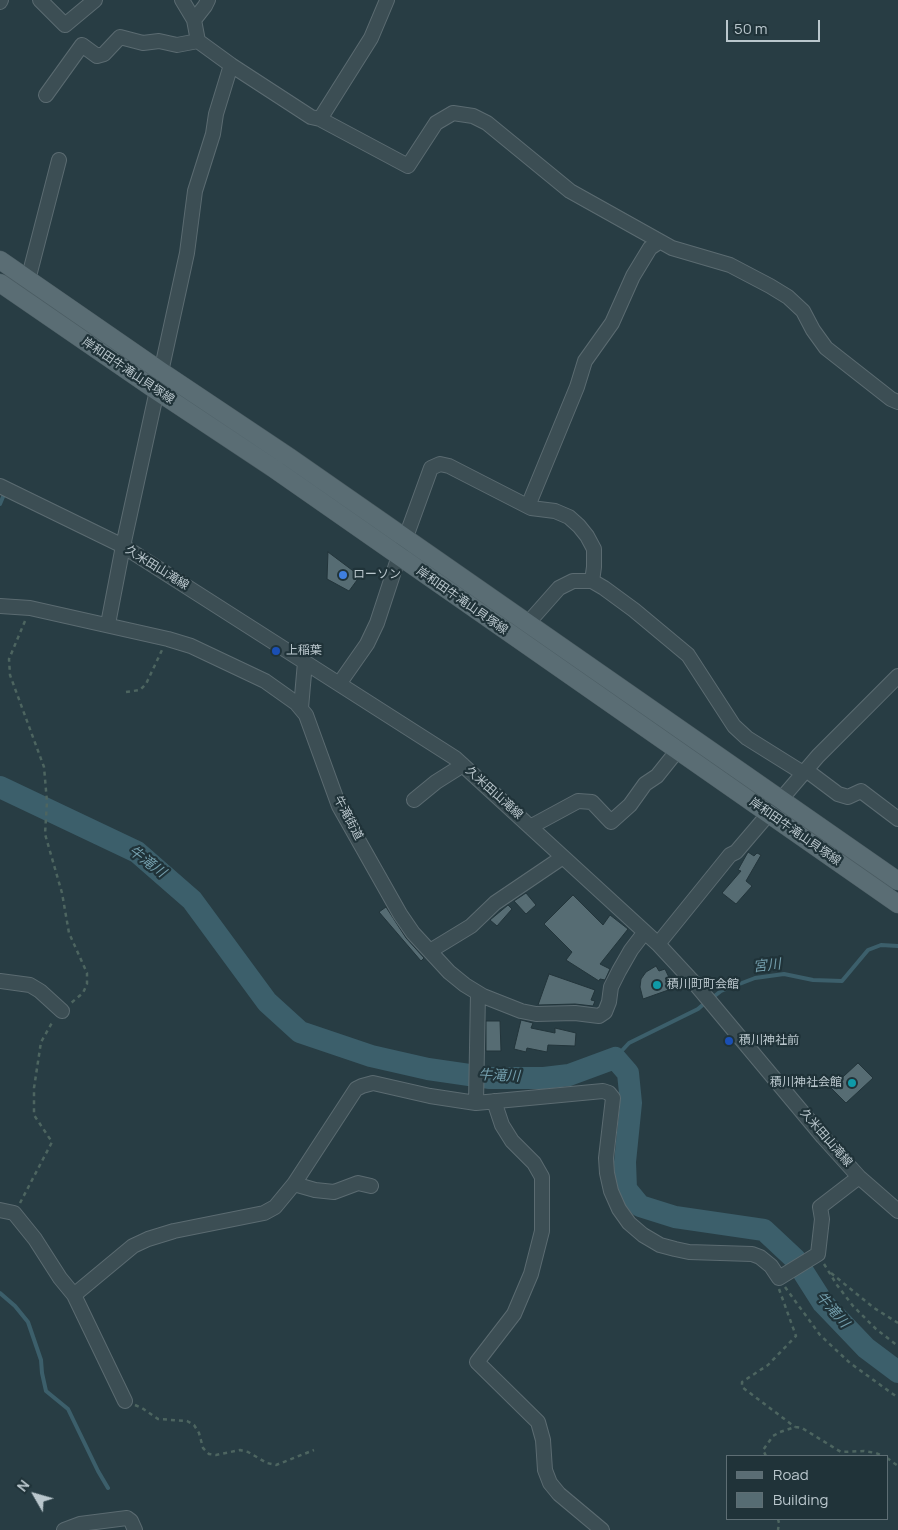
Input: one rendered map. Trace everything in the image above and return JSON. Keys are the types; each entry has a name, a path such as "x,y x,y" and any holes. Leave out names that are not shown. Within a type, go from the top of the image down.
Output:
{"main road":[{"name":"岸和田牛滝山貝塚線","path":"0,260 289,457 898,881"},
{"name":"岸和田牛滝山貝塚線","path":"0,283 399,556 898,904"}],"street":[{"path":"40,0 65,25 95,0"},
{"path":"182,0 194,20 198,41 311,117 320,119 408,166 436,123 453,113 473,116 487,123 570,191 624,220 659,242 672,248 730,265 788,297 803,311 813,330 826,348 891,399 898,402"},
{"path":"194,20 208,0"},
{"path":"320,119 371,38 387,0"},
{"path":"46,95 82,45 97,56 104,54 120,37 143,43 159,41 177,45 198,41"},
{"path":"108,624 123,546 187,253 195,191 214,134 216,114 231,65"},
{"path":"28,280 58,160"},
{"path":"528,506 577,387 585,360 612,323 633,276 650,248 659,242"},
{"path":"338,684 367,644 377,623 399,556 432,468 440,464 449,466 531,508 556,511 569,517 587,536 594,549 592,580"},
{"name":"久米田山滝線","path":"0,486 123,546 455,758 658,944 697,986 859,1177 898,1211"},
{"path":"528,623 559,588 573,581 592,580 634,610 688,656 734,726 747,738 805,771 838,794 848,797 862,791 898,819"},
{"name":"牛滝街道","path":"0,606 30,608 108,624 191,646 264,681 284,694 301,708 306,715 339,806 400,914 413,933 449,972 478,993 521,1011 536,1014 575,1013 599,1016 605,1012 609,1002 611,987 619,971 631,950 644,933"},
{"path":"301,708 305,662"},
{"path":"658,944 730,855 736,852 818,756 898,676"},
{"path":"530,827 578,801 592,802 611,822 630,805 645,784 657,776 677,750"},
{"path":"414,800 436,782 463,765"},
{"path":"430,951 471,926 495,902 563,857"},
{"path":"0,982 30,985 40,990 62,1011"},
{"path":"476,1103 478,993"},
{"path":"74,1295 133,1246 148,1239 174,1231 264,1213 275,1207 294,1184 356,1089 373,1083 430,1096 476,1103 603,1091 609,1093 613,1098 606,1158 607,1173 611,1191 629,1223 643,1235 660,1245 674,1249 689,1252 752,1254 760,1256 772,1266 779,1278 818,1254 822,1219 820,1207 859,1177"},
{"path":"494,1101 502,1125 512,1142 534,1163 542,1178 542,1231 531,1274 514,1314 477,1362 538,1422 544,1440 544,1470 550,1483 559,1494 602,1530"},
{"path":"294,1184 315,1190 334,1192 358,1183 371,1186"},
{"path":"0,1210 14,1213 35,1239 60,1278 74,1295 125,1401"},
{"path":"64,1530 80,1524 127,1518 131,1521 135,1530"}],"path":[{"path":"14,1213 52,1142 34,1115 34,1088 40,1042 56,1016 83,993 87,984 87,973 69,933 62,893 45,834 47,802 44,767 10,675 9,659 30,608"},
{"path":"126,692 140,690 146,684 168,639"},
{"path":"818,1254 853,1306 876,1329 898,1346"},
{"path":"829,1271 874,1308 898,1323"},
{"path":"779,1278 820,1335 850,1363 896,1397"},
{"path":"779,1278 779,1288 796,1336 768,1365 742,1382 742,1386 795,1427"},
{"path":"125,1401 142,1408 158,1419 187,1421 194,1425 200,1433 204,1448 209,1454 216,1455 240,1450 248,1452 267,1464 276,1465 314,1450"},
{"path":"765,1455 762,1450 774,1436 795,1427 802,1428 840,1452 864,1451 881,1455"}],"building":[{"path":"328,552 360,576 349,591 327,579"},
{"path":"748,852 754,856 757,853 761,855 746,881 752,886 736,904 722,893 741,871 738,870"},
{"path":"526,893 536,905 526,914 514,901"},
{"path":"573,895 603,925 610,915 628,929 600,964 610,969 605,980 600,979 599,981 566,960 572,952 544,924"},
{"path":"508,905 512,909 497,926 490,920"},
{"path":"386,907 406,938 424,958 421,961 379,912"},
{"name":"積川町町会館","path":"656,966 659,971 665,969 674,988 643,999 640,987 641,979 646,972"},
{"path":"549,974 595,990 591,1000 595,1001 593,1006 575,1004 538,1005"},
{"path":"521,1020 533,1023 531,1028 555,1033 555,1028 576,1033 575,1046 548,1045 547,1052 527,1048 526,1052 514,1049"},
{"path":"486,1021 500,1021 501,1051 486,1051"},
{"name":"積川神社会館","path":"858,1063 873,1078 846,1103 831,1088"}],"waterway":[{"path":"0,504 5,492"},
{"name":"牛滝川","path":"0,787 137,852 192,900 267,1002 300,1032 371,1056 428,1069 490,1078 544,1078 569,1075 615,1058 628,1073 631,1103 625,1162 626,1189 640,1206 675,1217 764,1230 795,1259 823,1303 866,1348 898,1372"},
{"name":"宮川","path":"712,998 721,991 755,978 784,974 813,980 842,981 868,950 881,945 898,946"},
{"name":"宮川","path":"615,1058 629,1043 698,1009 706,1002"},
{"path":"0,1293 15,1306 28,1322 41,1360 46,1391 68,1409 108,1488"}],"place":[{"name":"ローソン","path":"343,575"},
{"name":"上稲葉","path":"276,651"},
{"name":"積川町町会館","path":"657,985"},
{"name":"積川神社前","path":"729,1041"},
{"name":"積川神社会館","path":"852,1083"}]}
